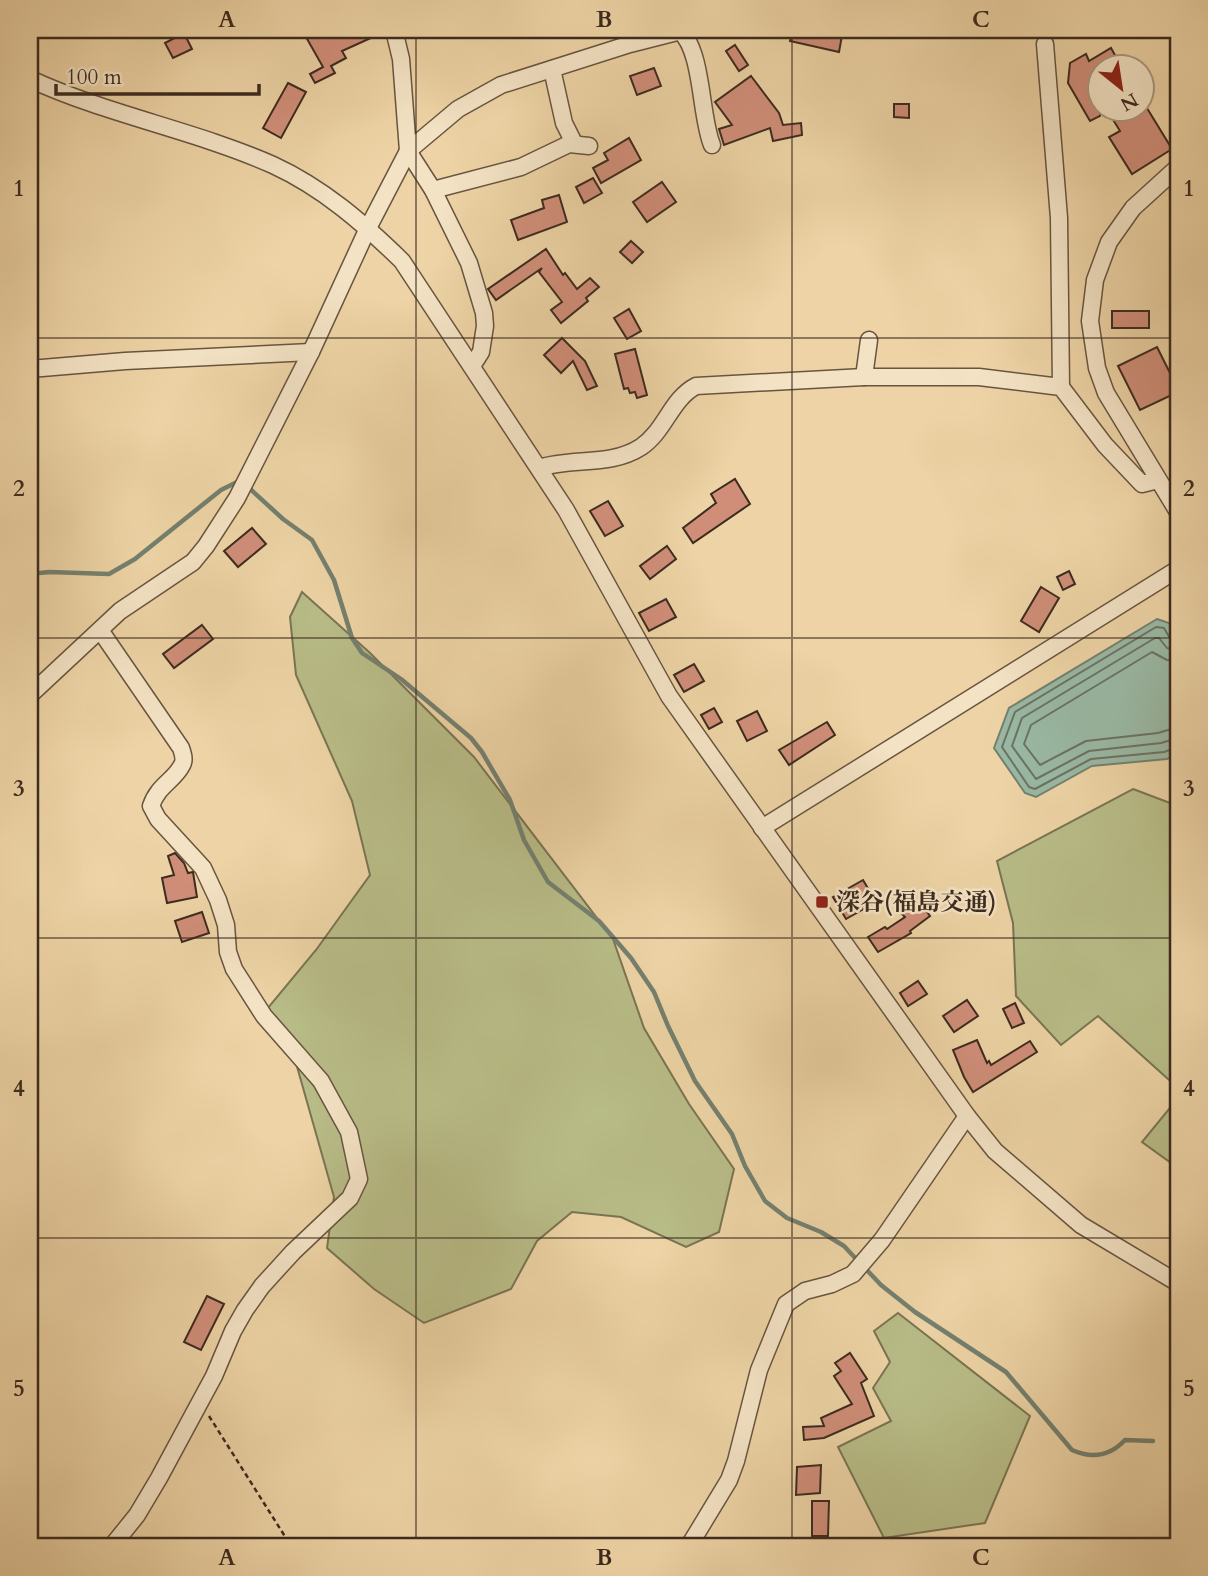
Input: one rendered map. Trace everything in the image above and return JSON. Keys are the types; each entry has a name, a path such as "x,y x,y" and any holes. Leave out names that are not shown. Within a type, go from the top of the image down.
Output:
{"street":[{"path":"394,30 401,59 408,151 433,190 469,263 484,313 481,352 472,366"},
{"path":"30,695 120,611 194,562 200,554 237,498 408,151 458,109 501,85 682,30 693,54 712,145"},
{"path":"1045,44 1059,218 1061,387 1105,445 1142,484 1158,480"},
{"path":"433,190 521,167 553,150 581,145 564,123 552,69"},
{"path":"30,79 275,166 332,199 368,228 402,261 566,510 669,696 967,1116 995,1151 1082,1225 1178,1283"},
{"path":"1178,167 1133,208 1109,242 1095,280 1090,321 1097,368 1106,393 1178,512"},
{"path":"864,377 869,340"},
{"path":"30,369 232,354 311,352"},
{"path":"539,468 558,462 620,457 642,446 664,424 681,398 696,386 864,377 979,377 1061,387"},
{"path":"762,828 1178,569"},
{"path":"100,630 181,748 184,757 183,765 158,791 150,806 158,819 203,868 226,925 228,952 234,969 264,1016 321,1081 349,1132 359,1180 349,1198 293,1252 256,1294 233,1331 201,1401 159,1478 136,1515 112,1546"},
{"path":"689,1546 733,1470 759,1370 786,1304 805,1291 832,1284 853,1273 882,1240 967,1116"}],"path":[{"path":"201,1401 291,1546"}],"green space":[{"path":"302,592 369,652 474,757 613,939 644,1028 689,1104 734,1169 719,1232 686,1247 621,1217 572,1212 537,1241 511,1289 424,1323 374,1289 327,1248 334,1197 294,1056 267,1009 316,950 370,875 352,801 296,675 290,617"},
{"path":"1133,789 1178,806 1178,1088 1098,1016 1061,1045 1016,996 1013,923 997,861"},
{"path":"1178,1098 1178,1168 1142,1142"},
{"path":"898,1313 1030,1416 985,1523 884,1538 838,1447 891,1421 873,1388 890,1362 874,1331"}],"water":[{"path":"1157,619 1169,623 1178,641 1178,752 1167,759 1092,766 1036,797 1025,793 994,748 1009,708"}],"building":[{"path":"302,30 384,32 342,51 346,58 331,66 335,73 315,83 310,74 323,67"},
{"path":"793,30 843,30 839,52 790,41"},
{"path":"184,33 192,49 173,58 165,43"},
{"path":"735,45 748,65 739,71 726,51"},
{"path":"1086,54 1086,114 1068,83 1070,63"},
{"path":"654,68 661,86 637,95 630,76"},
{"path":"751,76 779,113 783,125 801,123 802,135 773,141 770,128 724,145 719,129 732,125 715,102"},
{"path":"288,83 306,92 281,138 263,128"},
{"path":"894,104 909,104 909,118 894,117"},
{"path":"1115,122 1155,122 1172,149 1132,174 1109,137 1120,131"},
{"path":"629,138 641,160 601,183 593,168 608,160 604,153"},
{"path":"593,178 602,193 584,203 576,187"},
{"path":"662,182 676,202 647,222 633,202"},
{"path":"559,195 567,222 518,240 511,220 544,208 542,200"},
{"path":"631,241 643,252 632,263 620,252"},
{"path":"546,249 563,275 565,273 577,289 590,278 599,287 586,298 588,301 561,323 551,310 562,302 539,272 542,268 496,300 488,289"},
{"path":"629,309 641,331 627,339 614,318"},
{"path":"1112,311 1149,311 1149,328 1112,328"},
{"path":"562,338 585,361 597,386 587,390 573,361 561,373 544,355"},
{"path":"1157,347 1171,375 1178,371 1178,392 1140,410 1118,366"},
{"path":"635,349 647,395 637,398 635,392 630,393 628,388 624,389 615,354"},
{"path":"735,479 750,504 693,543 683,528 716,503 711,494"},
{"path":"608,501 623,526 605,536 590,511"},
{"path":"252,528 266,544 238,567 224,551"},
{"path":"667,546 676,559 650,579 640,566"},
{"path":"1069,571 1075,584 1063,590 1057,577"},
{"path":"1041,587 1059,598 1039,632 1021,621"},
{"path":"666,599 676,617 649,631 639,613"},
{"path":"202,625 213,639 174,668 163,654"},
{"path":"694,664 704,681 684,692 674,675"},
{"path":"714,708 722,722 709,729 701,715"},
{"path":"757,711 767,731 747,741 737,721"},
{"path":"827,722 835,735 789,765 779,750"},
{"path":"175,853 188,873 193,872 197,897 167,903 162,878 174,875 168,856"},
{"path":"863,880 876,902 846,919 833,897"},
{"path":"919,901 930,916 910,931 911,933 878,952 868,937 905,917 902,914"},
{"path":"202,912 209,933 182,942 175,921"},
{"path":"918,981 927,994 908,1006 900,993"},
{"path":"967,1000 978,1016 954,1032 943,1016"},
{"path":"1015,1003 1024,1023 1012,1028 1003,1009"},
{"path":"977,1040 987,1063 989,1061 991,1065 1030,1041 1037,1052 973,1092 953,1050"},
{"path":"207,1296 224,1304 201,1350 184,1342"},
{"path":"850,1353 867,1379 861,1383 874,1416 824,1438 804,1440 803,1427 824,1426 821,1418 852,1404 834,1376 841,1371 835,1363"},
{"path":"821,1465 820,1493 796,1495 797,1467"},
{"path":"812,1501 829,1501 828,1536 812,1536"}],"waterway":[{"path":"30,574 109,574 135,559 221,490 237,482 240,484"},
{"path":"248,487 283,519 312,540 334,580 352,638 362,653 401,679 471,738 482,752 510,800 524,840 548,882 599,921 631,958 654,992 695,1081 732,1134 745,1166 765,1201 787,1218 821,1232 844,1246 858,1261"},
{"path":"864,1267 881,1285 915,1312 1006,1372 1072,1450 1094,1455 1107,1453 1125,1440 1153,1441"}],"place":[{"name":"深谷(福島交通)","path":"822,902"}]}
